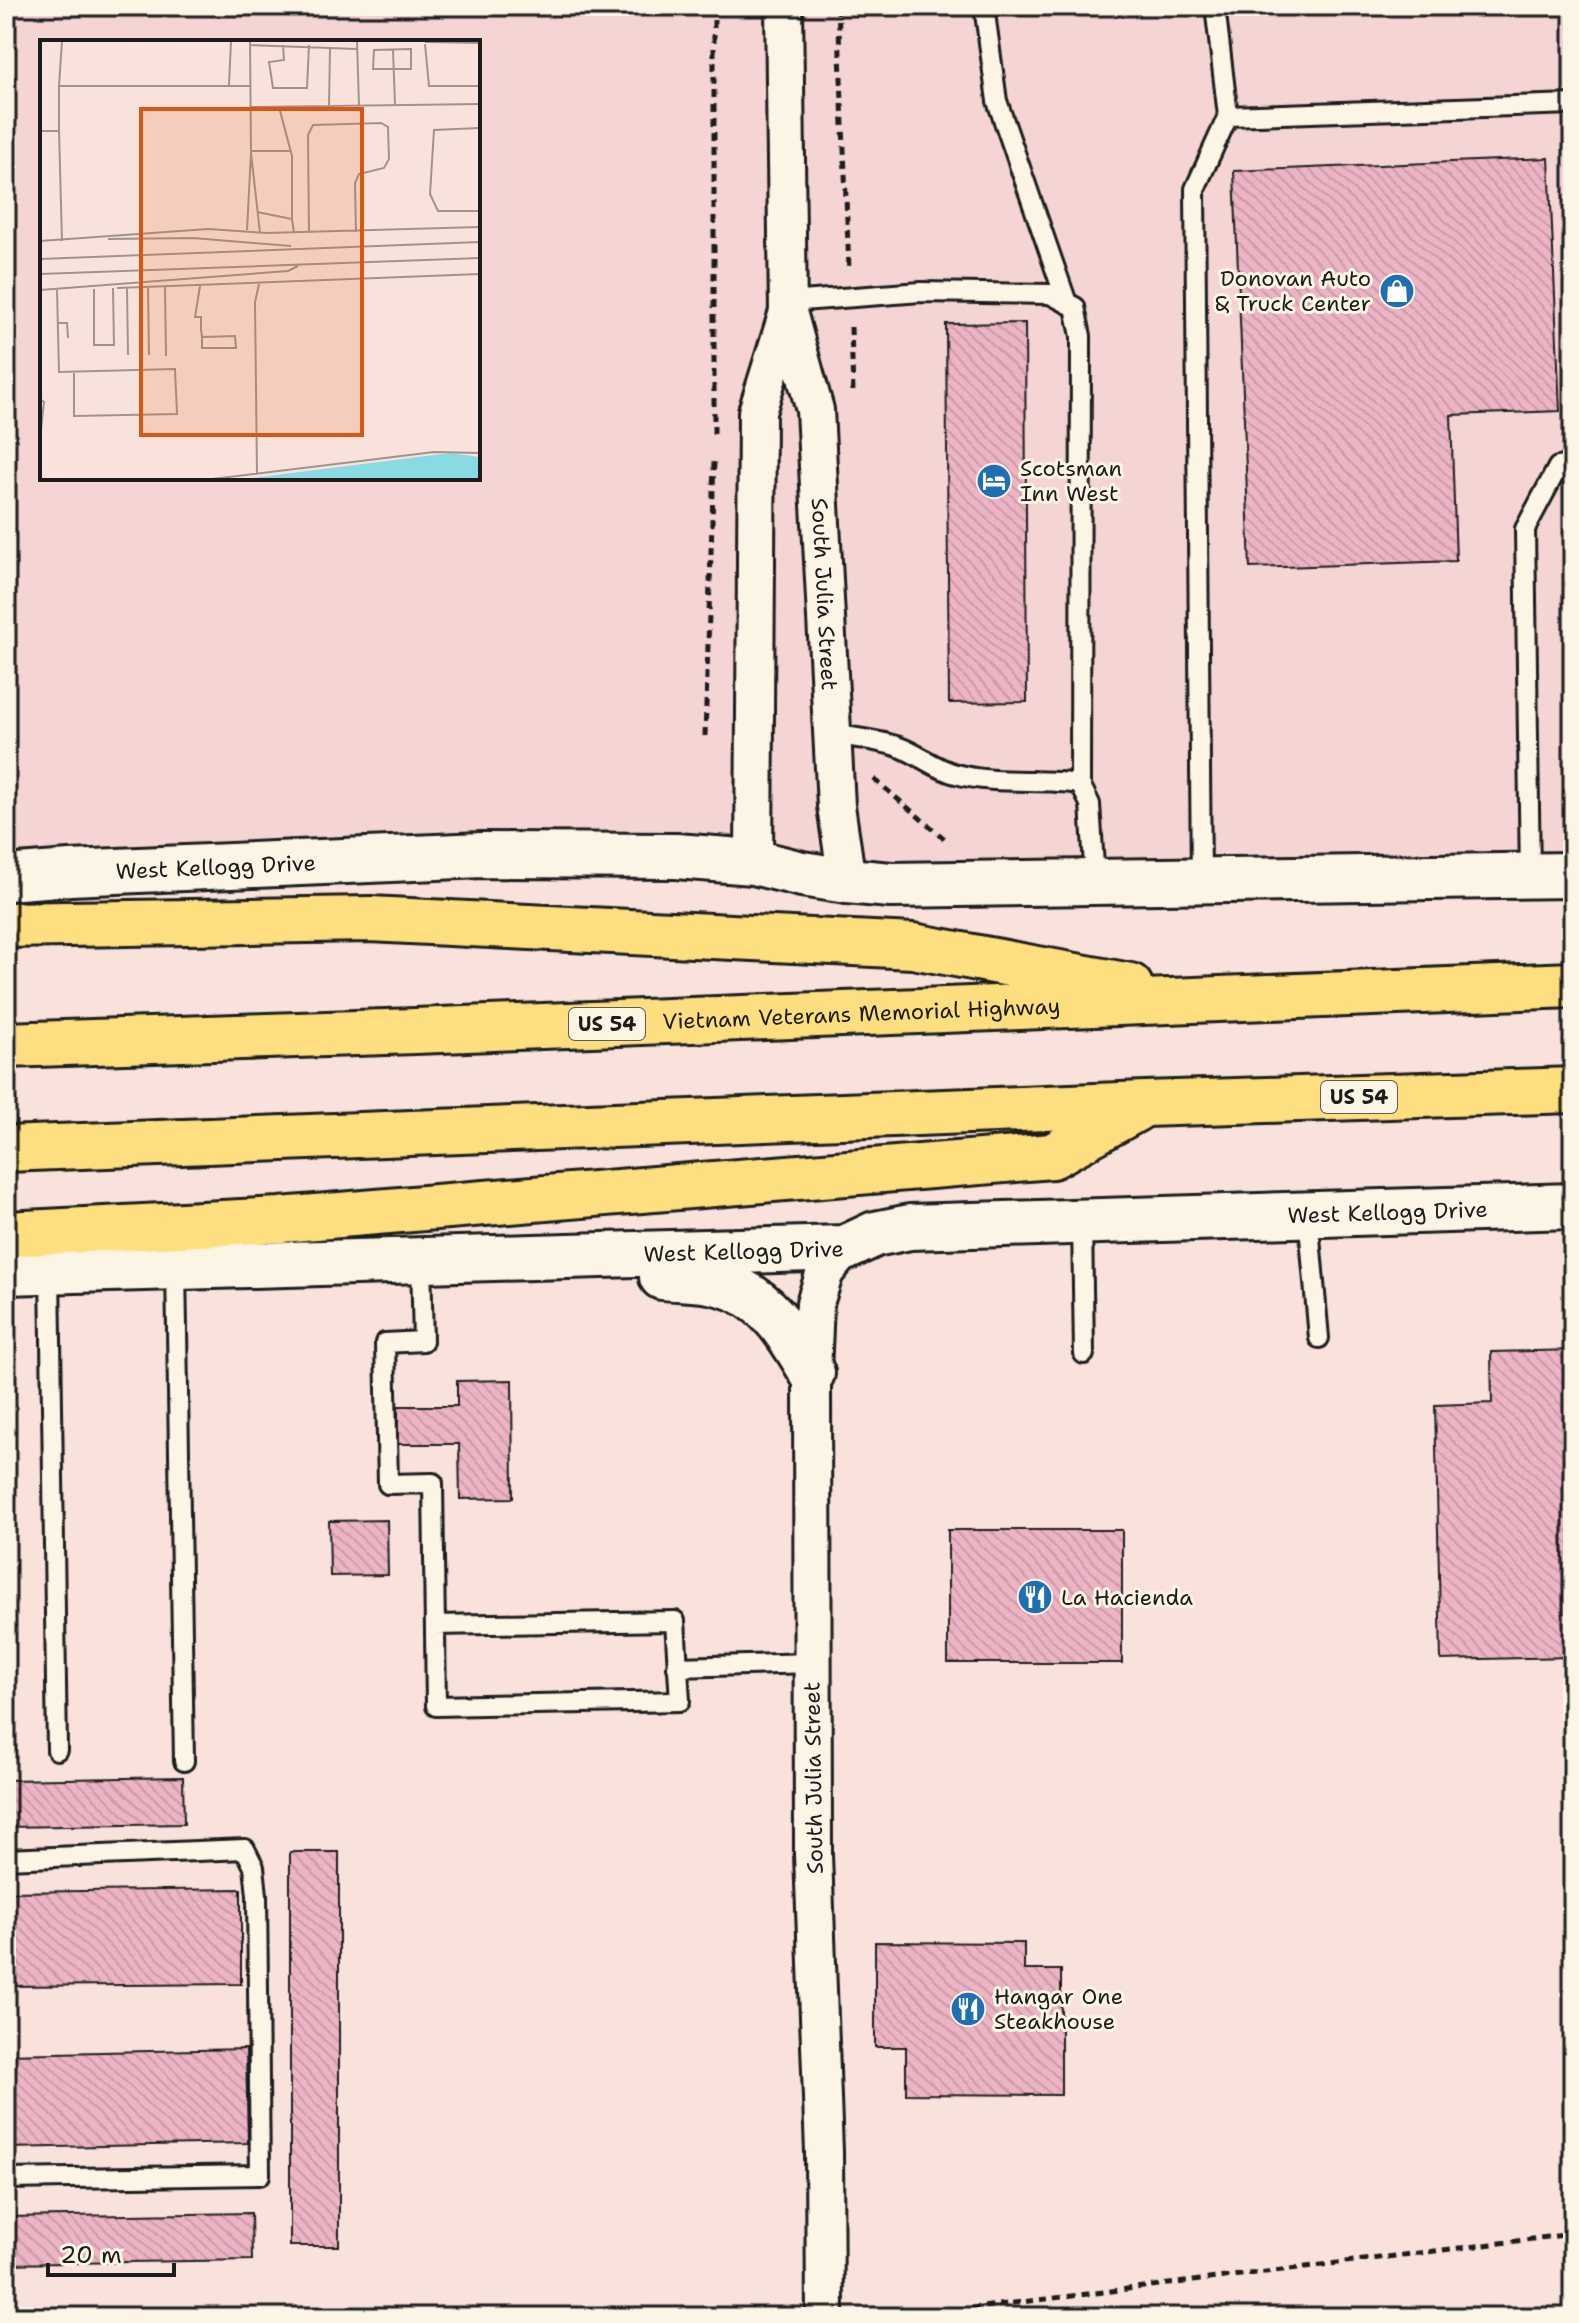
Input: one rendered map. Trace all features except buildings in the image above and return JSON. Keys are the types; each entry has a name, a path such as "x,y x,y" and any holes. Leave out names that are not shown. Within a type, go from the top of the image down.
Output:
{"highway":[{"path":"6,925 370,919 913,946 1207,1001"},
{"name":"Vietnam Veterans Memorial Highway","path":"6,1045 1573,985"},
{"name":"US 54","path":"6,1149 1573,1090"},
{"path":"6,1234 280,1220 1052,1156 1145,1104"}],"main road":[{"name":"West Kellogg Drive","path":"6,878 482,855 676,856 754,862 802,874 891,885 1573,875"},
{"name":"West Kellogg Drive","path":"6,1272 845,1248 875,1234 910,1227 1573,1206"},
{"path":"505,1259 720,1283 748,1295 770,1311 794,1341 812,1373"}],"street":[{"name":"South Julia Street","path":"784,6 788,307 815,410 849,737 836,806 847,881"},
{"name":"South Julia Street","path":"754,862 757,412 788,307"},
{"name":"South Julia Street","path":"825,2317 824,2152 813,1855 812,1373 815,1303 825,1272 845,1248"}],"lane":[{"path":"984,6 997,101 1067,303"},
{"path":"1201,880 1195,189 1228,116 1215,6"},
{"path":"1228,116 1573,104"},
{"path":"788,307 850,297 921,292 1050,294 1075,307 1081,336 1080,784 1090,804 1095,882"},
{"path":"1530,876 1525,529 1558,467 1573,464"},
{"path":"849,737 900,748 955,774 993,780 1056,780 1080,784"},
{"path":"1308,1215 1319,1338"},
{"path":"1082,1222 1084,1354"},
{"path":"421,1261 423,1341 385,1343 388,1484 433,1483 436,1706 680,1701 675,1621 435,1625"},
{"path":"176,1268 184,1761"},
{"path":"50,1271 57,1750"},
{"path":"677,1667 812,1663"},
{"path":"6,1859 245,1849 254,1867 257,1895 260,2175 6,2179"}],"path":[{"path":"714,6 714,443"},
{"path":"838,6 854,408"},
{"path":"705,736 714,459"},
{"path":"849,737 868,774 951,845"},
{"path":"901,2317 1573,2234"}],"shaded area":[{"path":"6,6 1573,6 1573,873 754,862 6,881"}],"place":[{"name":"Donovan Auto & Truck Center","path":"1397,291"},
{"name":"Scotsman Inn West","path":"994,481"},
{"name":"La Hacienda","path":"1035,1597"},
{"name":"Hangar One Steakhouse","path":"968,2009"}]}
